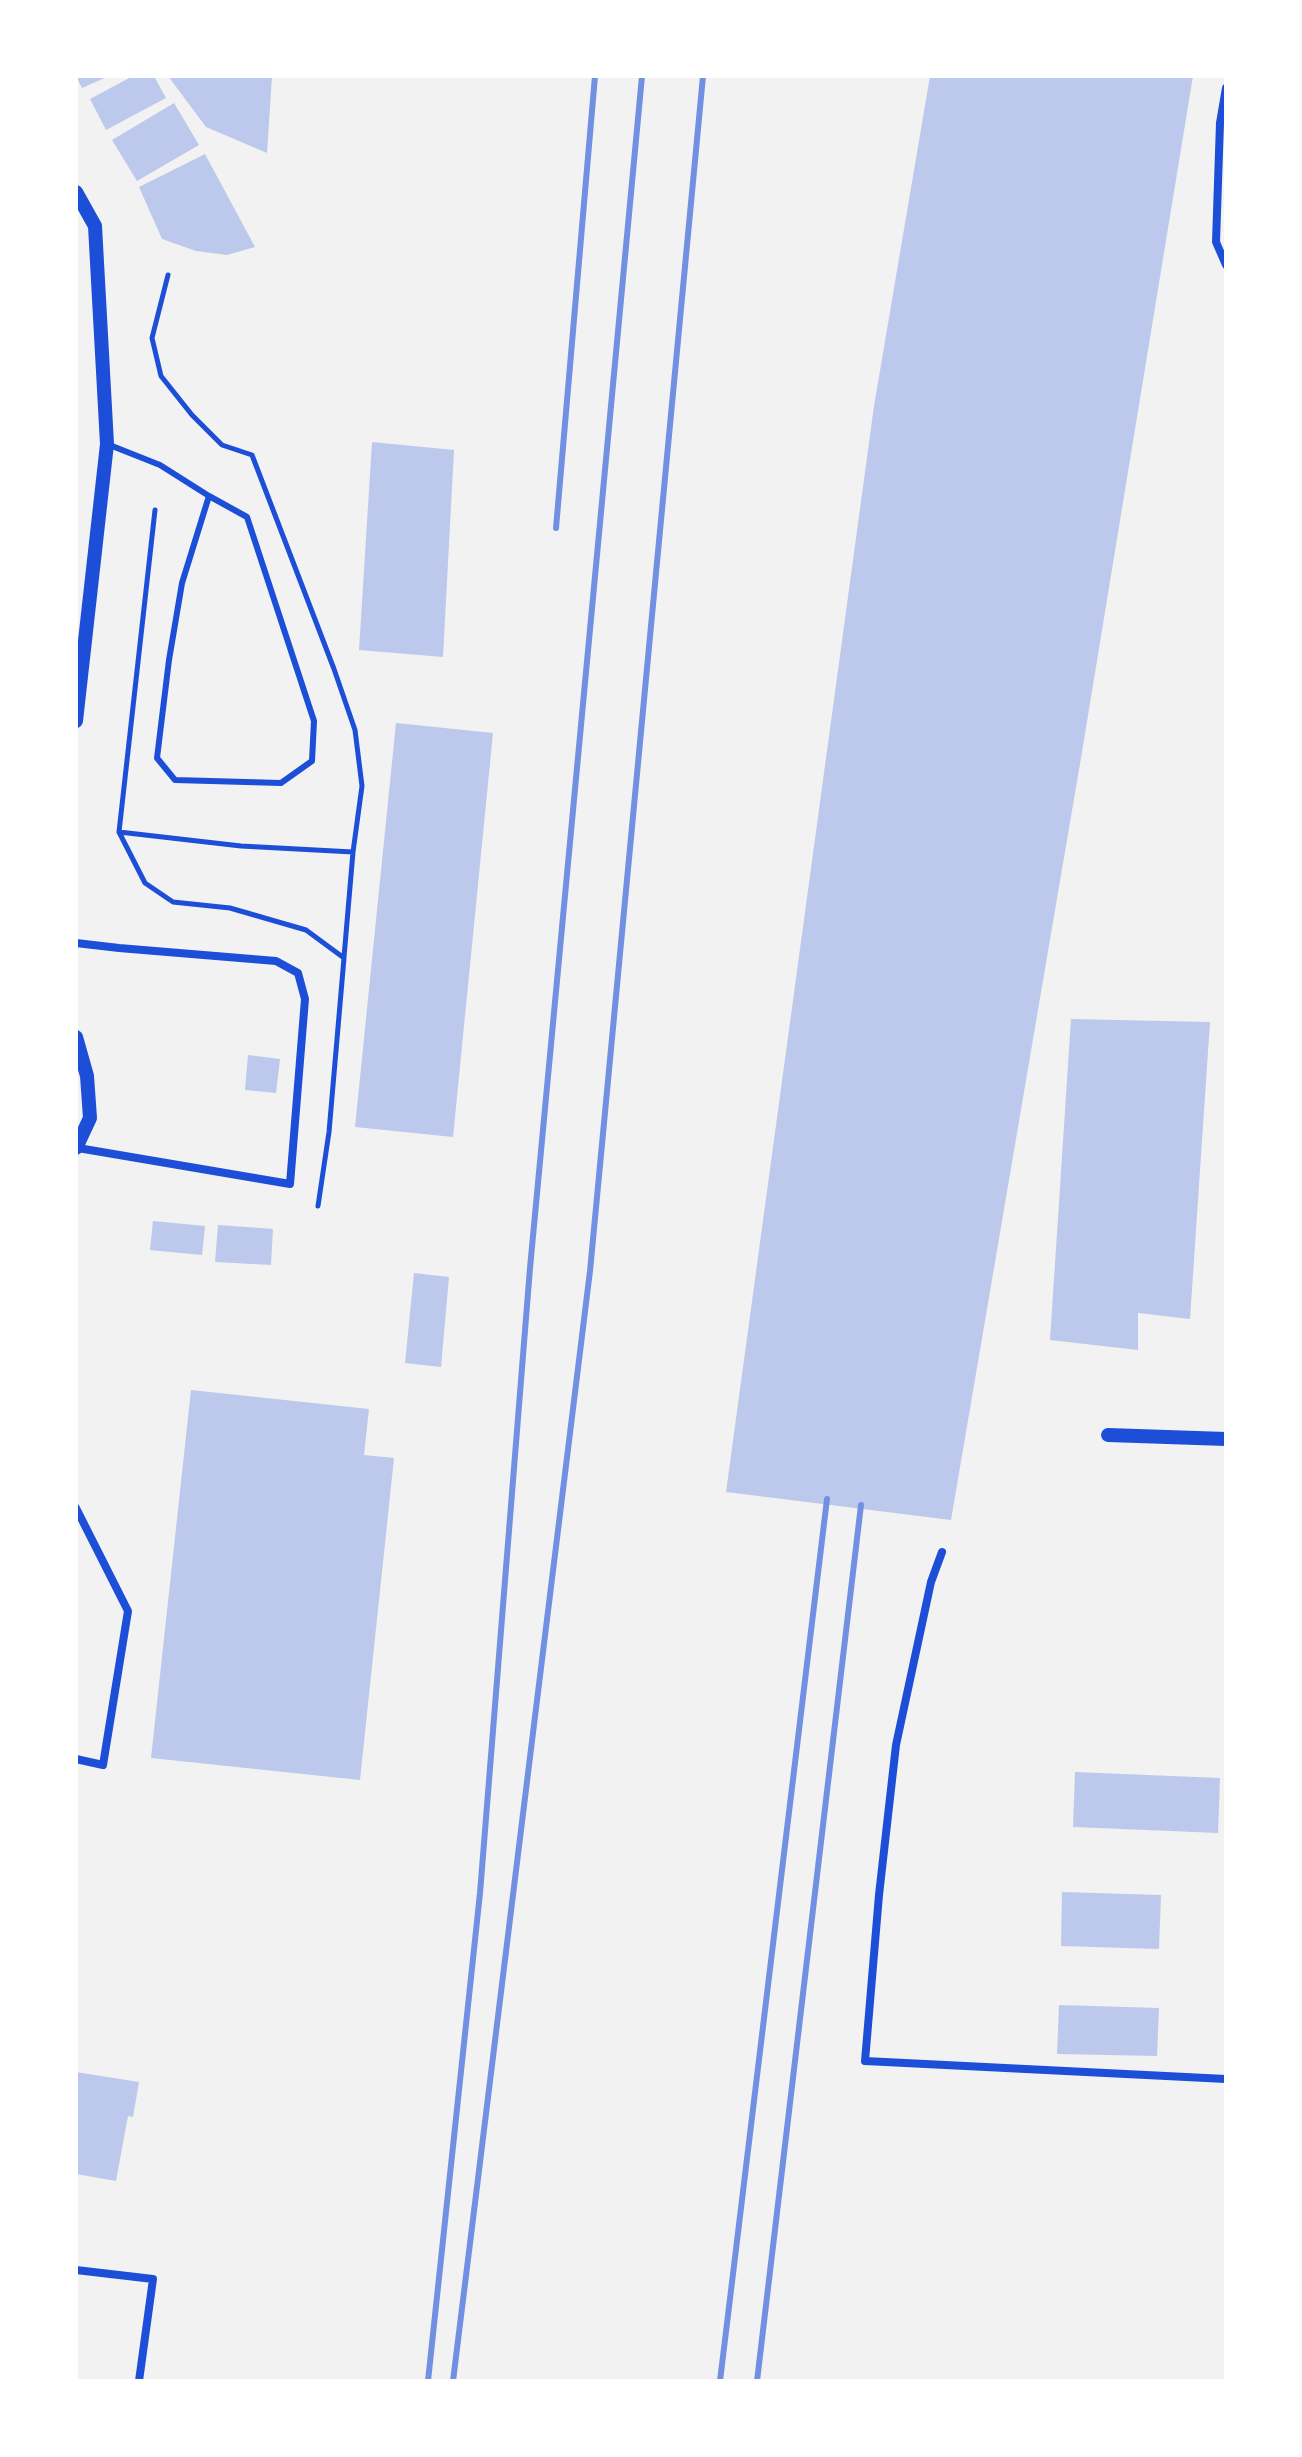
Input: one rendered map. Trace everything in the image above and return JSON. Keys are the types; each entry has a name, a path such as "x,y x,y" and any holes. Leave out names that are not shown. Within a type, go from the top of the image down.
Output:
{"street":[{"path":"1226,88 1220,123 1216,242 1226,265"},
{"path":"76,192 95,226 107,444 76,721"},
{"path":"76,943 276,961 298,973 305,999 290,1184 77,1148 90,1118 87,1076 76,1037"},
{"path":"1108,1435 1226,1439"},
{"path":"76,1508 128,1611 103,1765 76,1759"},
{"path":"942,1552 931,1582 896,1745 865,2061 1226,2079"},
{"path":"76,2270 153,2279 139,2381"}],"lane":[{"path":"107,444 160,465 247,517 314,721 312,761 281,783 175,780 157,758 182,583 209,496"}],"path":[{"path":"155,510 119,832 145,883 173,902 230,908 306,930 344,958"},
{"path":"318,1206 329,1132 353,852"}],"building":[{"path":"76,76 109,76 82,88"},
{"path":"133,76 154,76 166,98 106,130 90,99"},
{"path":"168,76 272,76 267,153 206,127"},
{"path":"930,76 1193,76 951,1520 726,1492 874,406"},
{"path":"174,103 199,145 137,181 112,140"},
{"path":"205,154 255,247 227,255 196,251 162,239 139,187"},
{"path":"372,442 454,450 443,657 359,650"},
{"path":"396,723 493,733 453,1137 355,1127"},
{"path":"1071,1019 1210,1022 1190,1319 1138,1313 1138,1350 1050,1340"},
{"path":"248,1055 280,1059 276,1093 245,1090"},
{"path":"153,1221 205,1226 202,1255 150,1250"},
{"path":"218,1225 273,1229 271,1265 215,1262"},
{"path":"414,1273 449,1277 441,1367 405,1363"},
{"path":"191,1390 369,1409 364,1455 394,1458 360,1780 151,1758"},
{"path":"1075,1772 1220,1778 1218,1833 1073,1827"},
{"path":"1062,1892 1161,1895 1159,1949 1061,1946"},
{"path":"1059,2005 1159,2008 1157,2056 1057,2054"},
{"path":"76,2072 139,2082 133,2117 128,2116 116,2181 76,2174"}],"railway":[{"path":"556,528 595,76"},
{"path":"428,2381 480,1893 530,1268 642,76"},
{"path":"453,2381 590,1271 703,76"},
{"path":"720,2381 827,1499"},
{"path":"757,2381 861,1505"}]}
